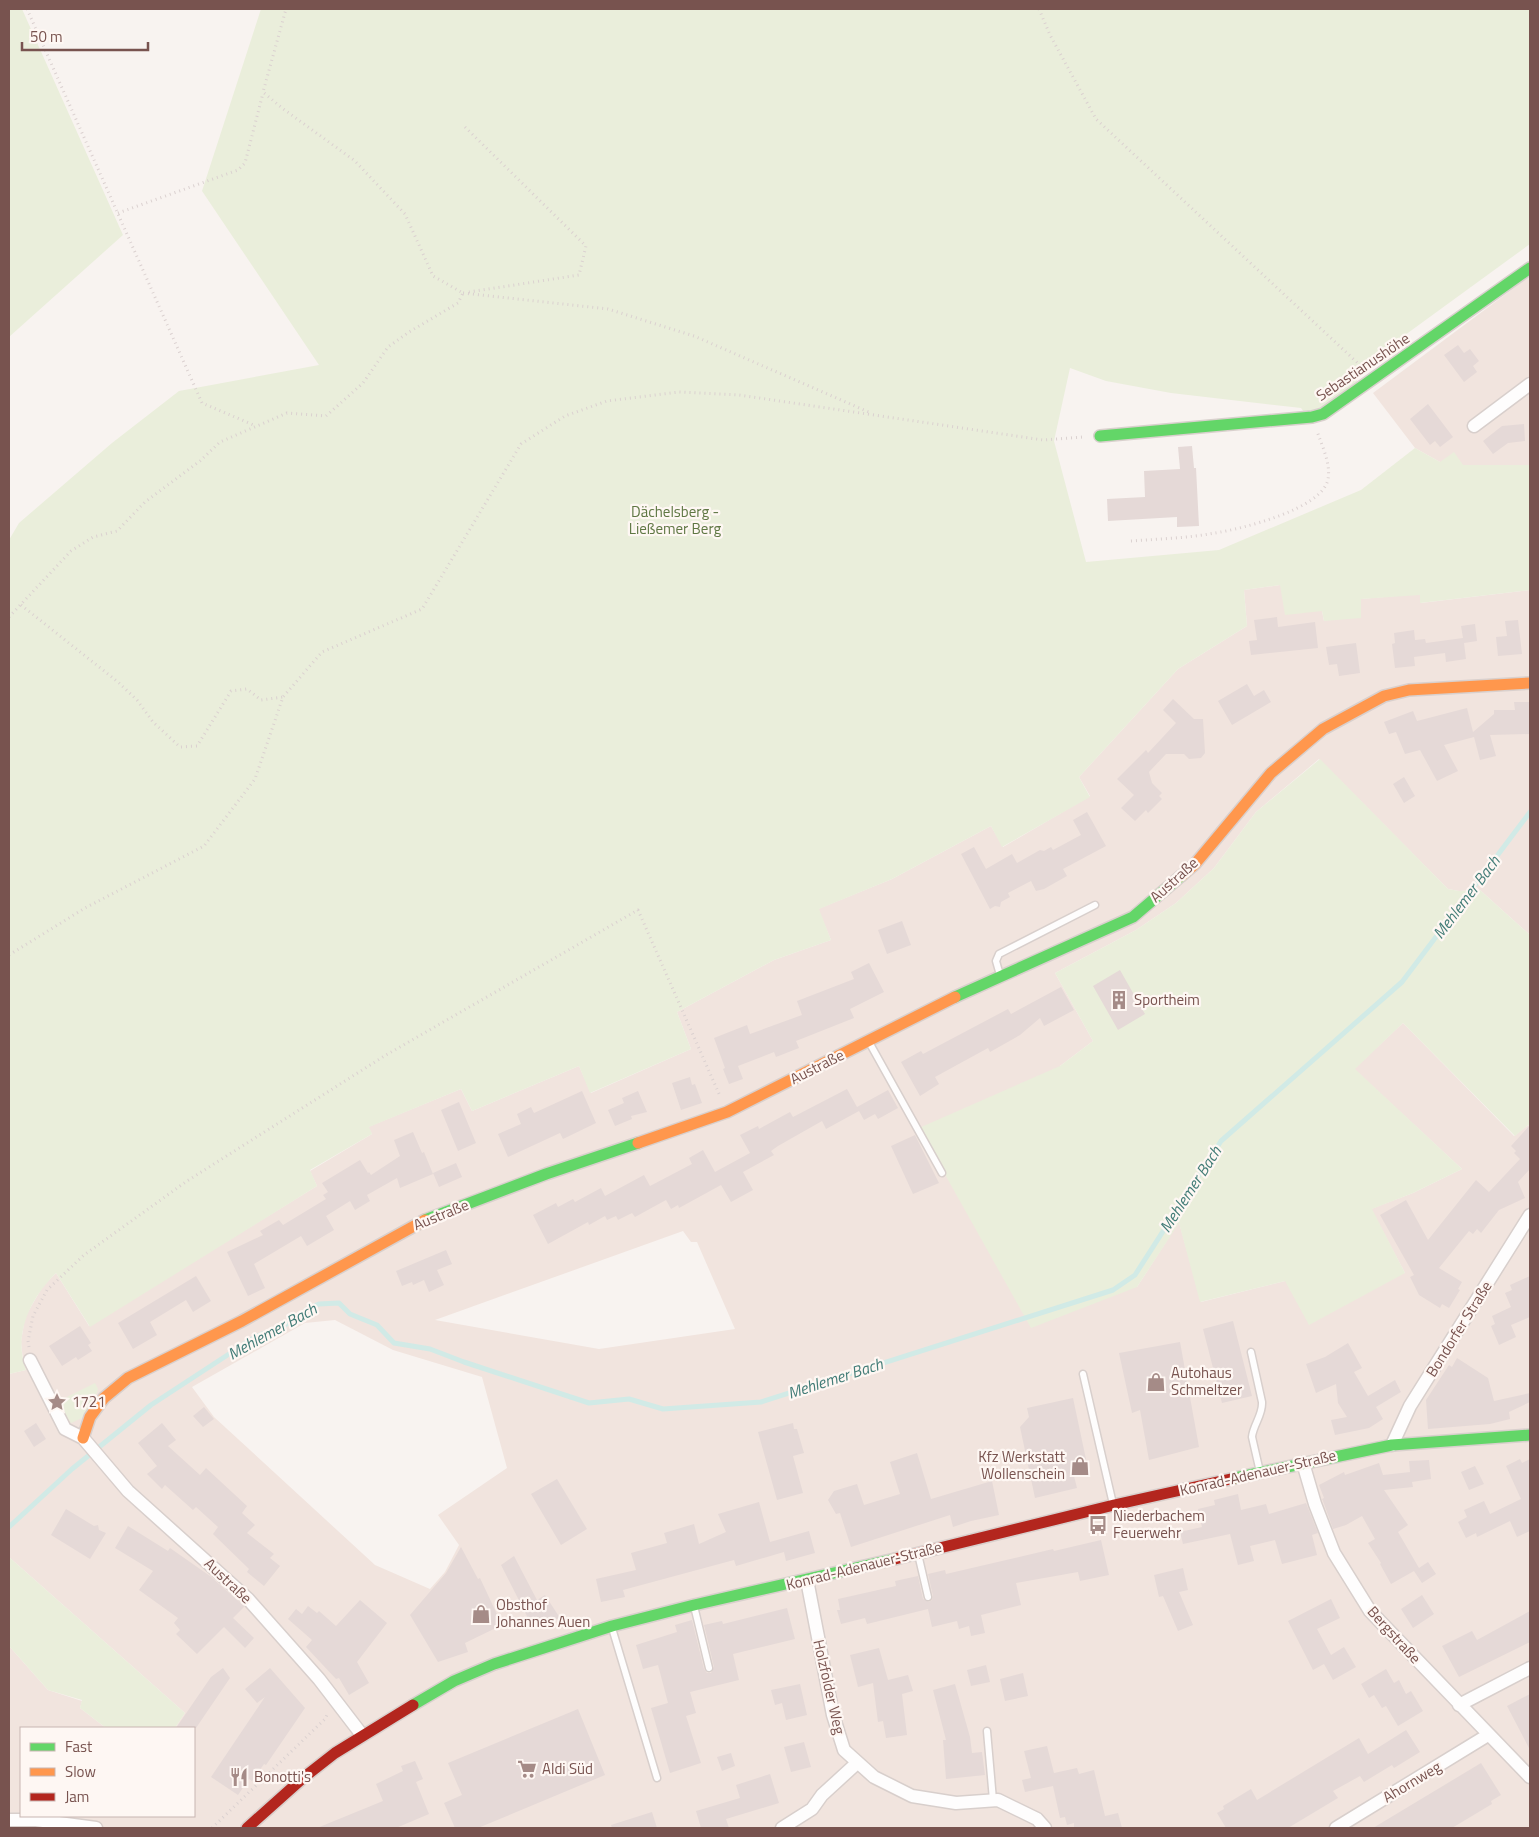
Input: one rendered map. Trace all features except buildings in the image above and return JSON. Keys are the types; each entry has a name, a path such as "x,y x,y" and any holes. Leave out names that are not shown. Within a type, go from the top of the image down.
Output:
{"street":[{"name":"Sebastianushöhe","path":"1100,436 1312,417 1323,414 1530,268"},
{"path":"1474,426 1530,384"},
{"name":"Austraße","path":"86,1441 90,1417 104,1398 128,1378 242,1322 421,1220 546,1174 727,1112 1001,977 1133,917 1195,864 1270,773 1324,730 1384,696 1409,690 1530,683"},
{"name":"Bondorfer Straße","path":"1392,1445 1410,1406 1530,1215"},
{"name":"Austraße","path":"30,1360 65,1429 86,1441 128,1491 248,1599 319,1679 362,1734"},
{"name":"Konrad-Adenauer-Straße","path":"247,1828 303,1778 335,1753 362,1734 404,1709 473,1672 612,1626 1114,1505 1303,1463 1392,1445 1530,1435"},
{"name":"Bergstraße","path":"1303,1463 1334,1553 1370,1611 1530,1777"},
{"name":"Holzfolder Weg","path":"808,1580 833,1715 844,1750 874,1777 912,1796 956,1803 998,1800 1037,1819 1045,1828"},
{"path":"1459,1705 1530,1668"},
{"name":"Ahornweg","path":"1336,1828 1488,1735"},
{"path":"782,1828 812,1809 822,1795 857,1763"},
{"path":"9,1820 36,1820 96,1828"}],"lane":[{"path":"1001,977 996,961 999,954 1094,905"},
{"path":"868,1041 942,1173"},
{"path":"1251,1352 1262,1402 1261,1410 1252,1432 1260,1473"},
{"path":"1083,1374 1114,1505"},
{"path":"918,1553 928,1597"},
{"path":"694,1605 709,1668"},
{"path":"612,1626 657,1778"},
{"path":"987,1732 992,1800"}],"path":[{"path":"27,9 202,403 257,426"},
{"path":"118,212 238,170 245,163 286,9"},
{"path":"1039,9 1050,34 1096,119 1375,379"},
{"path":"263,92 355,161 405,214 433,276 463,293 608,309 694,336 876,415"},
{"path":"463,293 579,275 586,246 466,128"},
{"path":"9,617 71,551 94,537 117,531 145,502 200,461 220,442 287,413 326,416 363,383 388,347 409,332 458,303 463,293"},
{"path":"9,955 85,908 204,846 255,779 283,697 322,652 422,609 521,444 565,416 608,401 679,392 739,395 1044,440 1100,436"},
{"path":"1131,541 1215,534 1257,524 1301,507 1320,494 1328,481 1328,467 1312,417"},
{"path":"21,605 118,682 137,700 153,722 180,747 197,746 231,691 247,689 261,700 283,697"},
{"path":"30,1360 28,1341 33,1316 47,1290 84,1255 187,1181 386,1055 638,910 727,1112"},
{"path":"212,1828 325,1720 335,1700"}],"shaded area":[{"path":"1530,276 1530,465 1463,465 1440,462 1415,448 1373,393"},
{"path":"1280,585 1322,611 1324,621 1360,599 1420,594 1421,603 1530,590 1530,935 1480,890 1459,891 1448,889 1319,759 1256,812 1214,868 1176,903 1136,930 1055,973 1093,1041 1060,1066 1137,1287 1179,1222 1201,1302 1285,1281 1405,1273 1371,1209 1413,1193 1462,1169 1354,1069 1403,1023 1514,1136 1528,1125 1530,1127 1530,1828 9,1828 9,1646 48,1690 82,1701 80,1708 105,1727 20,1727 20,1817 195,1817 195,1727 176,1727 185,1713 9,1557 9,1374 26,1370 21,1342 25,1317 43,1286 56,1273 89,1326 317,1186 310,1171 372,1134 368,1127 461,1089 472,1111 579,1066 591,1093 691,1049 677,1012 774,960 831,940 818,909 892,879 991,826 1003,847 1090,796 1079,777 1178,669 1247,626 1244,590","holes":["683,1231 691,1242 697,1242 735,1329 599,1349 435,1320","335,1320 393,1350 482,1377 507,1468 438,1515 459,1545 445,1572 430,1589 375,1565 214,1417 192,1387 305,1323"]}],"green space":[{"path":"9,9 22,9 123,235 9,337"},
{"name":"Dächelsberg - Ließemer Berg","path":"261,9 1530,9 1530,244 1357,370 1357,385 1319,409 1304,412 1301,408 1171,393 1106,381 1070,368 1054,441 1086,562 1219,550 1361,490 1415,448 1440,462 1454,452 1463,465 1530,465 1530,590 1420,603 1420,595 1361,599 1361,618 1324,621 1322,611 1285,615 1280,585 1244,590 1247,626 1178,669 1079,777 1090,797 1002,847 991,826 892,879 819,909 831,940 774,960 677,1012 691,1049 590,1093 579,1066 472,1111 461,1089 369,1127 372,1134 310,1170 317,1186 90,1327 56,1273 39,1294 26,1318 23,1330 22,1357 26,1370 9,1374 9,540 19,523 112,443 179,391 319,365 202,191"},
{"path":"1320,759 1448,889 1459,891 1480,890 1530,935 1530,1127 1528,1125 1515,1136 1403,1023 1355,1069 1462,1169 1413,1193 1372,1209 1405,1273 1309,1325 1285,1281 1200,1302 1179,1223 1137,1287 1031,1328 919,1128 1060,1066 1093,1041 1055,973 1136,930 1176,903 1214,868 1256,812"},
{"path":"95,1383 98,1389 97,1393 82,1418 71,1423 57,1402"},
{"path":"9,1557 185,1713 176,1727 105,1727 80,1708 82,1700 48,1690 9,1646"}],"waterway":[{"name":"Mehlemer Bach","path":"9,1527 72,1469 151,1405 255,1337 299,1319 307,1309 319,1304 339,1303 350,1314 377,1325 394,1343 430,1349 589,1403 629,1399 663,1409 761,1402 1113,1290 1135,1275 1221,1141 1402,982 1530,812"}],"traffic: fast":[{"path":"1100,436 1312,417 1323,414 1530,268"},
{"path":"955,997 1133,917 1181,876"},
{"path":"425,1220 546,1174 638,1143"},
{"path":"1235,1478 1392,1445 1530,1435"},
{"path":"413,1705 454,1681 494,1664 612,1626 694,1605 895,1559"}],"traffic: slow":[{"path":"1181,876 1195,864 1271,773 1323,729 1384,696 1409,690 1530,683"},
{"path":"638,1143 727,1112 955,997"},
{"path":"83,1438 90,1417 104,1398 128,1378 242,1321 425,1220"}],"traffic: jam":[{"path":"895,1559 1114,1505 1235,1478"},
{"path":"247,1828 303,1778 335,1753 413,1705"}],"place":[{"name":"Sportheim","path":"1119,1000"},
{"name":"Autohaus Schmeltzer","path":"1156,1382"},
{"name":"1721","path":"57,1402"},
{"name":"Kfz Werkstatt Wollenschein","path":"1080,1466"},
{"name":"Niederbachem Feuerwehr","path":"1098,1525"},
{"name":"Obsthof Johannes Auen","path":"481,1614"},
{"name":"Aldi Süd","path":"527,1769"},
{"name":"Bonotti's","path":"239,1777"}]}
